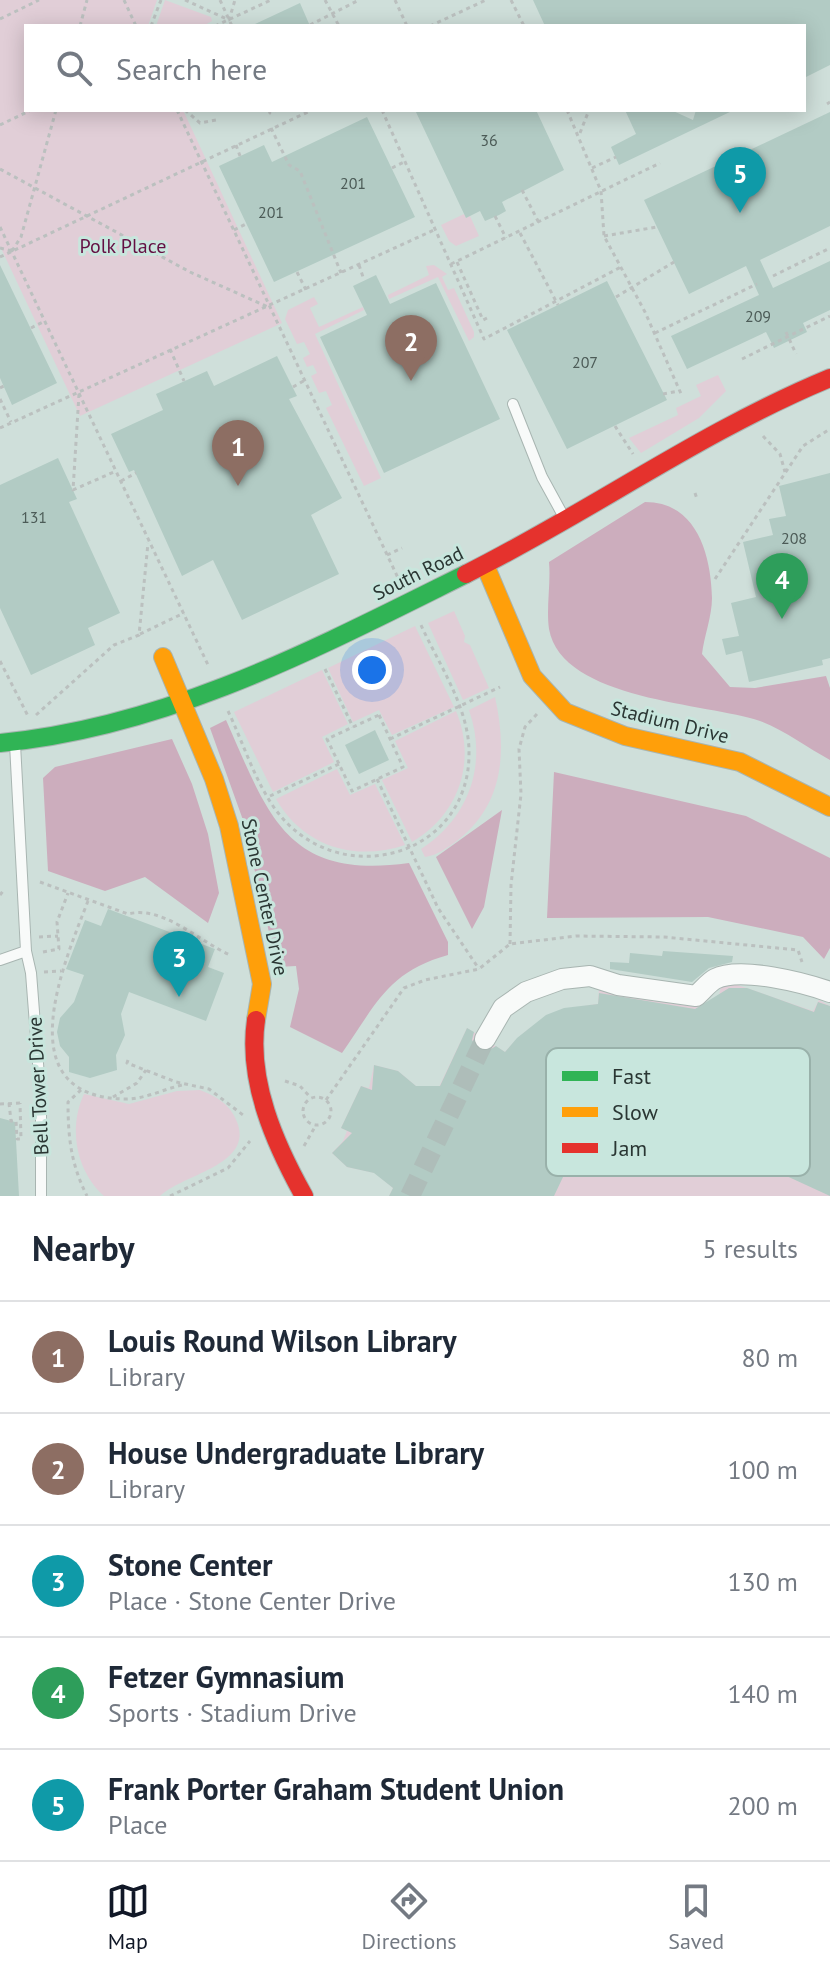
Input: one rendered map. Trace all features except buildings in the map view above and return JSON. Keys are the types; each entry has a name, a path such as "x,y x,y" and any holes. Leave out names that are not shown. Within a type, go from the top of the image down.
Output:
{"street":[{"name":"South Road","path":"7,743 76,735 185,705 485,565 747,414 830,378"},
{"name":"Stadium Drive","path":"485,565 532,676 551,699 580,720 625,736 740,762 830,807"},
{"name":"Stone Center Drive","path":"163,657 185,705 225,814 262,984 252,1048 275,1144 304,1196"},
{"path":"485,1039 503,1008 526,992 562,979 590,976 618,985 696,996 716,978 793,979 830,992"}],"lane":[{"path":"513,404 533,446 542,477 566,520"},
{"path":"0,960 26,951 7,743"},
{"name":"Bell Tower Drive","path":"26,951 32,976 43,1126 41,1196"}],"path":[{"path":"0,19 39,0"},
{"path":"81,24 87,0"},
{"path":"124,0 135,24"},
{"path":"152,24 161,0"},
{"path":"185,0 229,20"},
{"path":"220,0 231,24"},
{"path":"229,20 235,0"},
{"path":"220,24 271,0"},
{"path":"325,0 338,24"},
{"path":"312,24 359,0"},
{"path":"395,0 406,24"},
{"path":"434,24 486,0"},
{"path":"511,0 523,24"},
{"path":"0,125 27,112"},
{"path":"12,251 21,237 55,112"},
{"path":"178,112 268,307 307,379 400,583"},
{"path":"187,112 200,123 216,120"},
{"path":"292,112 296,117"},
{"path":"0,257 307,112"},
{"path":"383,112 484,339 557,304 621,267"},
{"path":"568,112 601,191 604,236 655,333 682,396"},
{"path":"580,135 588,112"},
{"path":"271,128 289,165 300,171 317,205 341,273"},
{"path":"236,145 240,156"},
{"path":"592,168 616,157"},
{"path":"392,168 404,162"},
{"path":"450,265 660,163"},
{"path":"0,169 190,272 268,307"},
{"path":"522,190 539,223"},
{"path":"495,216 507,239"},
{"path":"234,230 246,224"},
{"path":"0,227 211,671"},
{"path":"604,236 657,227"},
{"path":"0,428 434,230"},
{"path":"520,233 557,304"},
{"path":"0,248 12,251"},
{"path":"773,276 830,248"},
{"path":"457,262 483,320 487,318"},
{"path":"616,297 674,262"},
{"path":"359,265 364,280"},
{"path":"297,272 306,290"},
{"path":"655,333 757,284"},
{"path":"742,359 787,334 830,316"},
{"path":"31,328 45,321"},
{"path":"787,334 796,354"},
{"path":"170,349 184,381"},
{"path":"293,387 307,379"},
{"path":"79,391 73,490 116,471"},
{"path":"663,394 679,391"},
{"path":"0,399 11,422"},
{"path":"615,426 635,457"},
{"path":"715,579 803,446 830,429"},
{"path":"758,431 776,447 785,472"},
{"path":"121,481 136,473"},
{"path":"695,493 697,499"},
{"path":"139,635 148,541"},
{"path":"387,555 402,548"},
{"path":"29,718 44,711 114,645 184,613"},
{"path":"228,711 269,797 287,823 328,849 368,856 410,848 437,831 451,815 464,787 469,749 459,707 418,620"},
{"path":"0,661 32,724"},
{"path":"323,665 353,727"},
{"path":"390,739 500,687"},
{"path":"510,944 510,900 521,794 521,739 525,727 551,699"},
{"path":"379,715 403,767 352,791 327,739 353,727 379,715"},
{"path":"269,797 339,764"},
{"path":"377,779 445,921 479,969"},
{"path":"40,882 128,914 137,912 162,919 241,960"},
{"path":"44,972 43,951 59,949 57,922 68,893"},
{"path":"88,901 52,1003 54,1043 63,1071 82,1089 111,1098 137,1098 186,1084"},
{"path":"39,937 58,936"},
{"path":"326,1100 404,988 425,980 479,969 510,944 576,936 664,937 798,950 803,963 793,979"},
{"path":"50,972 61,971"},
{"path":"128,1060 127,1063 222,1095 247,1121"},
{"path":"111,1098 130,1088 146,1070"},
{"path":"281,1081 295,1083 311,1098 326,1100"},
{"path":"82,1089 68,1102 68,1135 73,1165 87,1196"},
{"path":"311,1098 304,1106 304,1116 316,1125"},
{"path":"302,1149 316,1125 329,1118 331,1109 326,1100"},
{"path":"0,1104 27,1102"},
{"path":"9,1103 11,1121 16,1121 17,1139 21,1139 20,1103"},
{"path":"170,1196 228,1168 246,1150 250,1137"}],"green space":[{"name":"Polk Place","path":"0,0 157,0 149,24 24,24 24,112 184,112 282,323 80,416 0,246"},
{"path":"165,0 211,17 212,21 207,24 157,24"},
{"path":"464,214 466,218 470,216 479,236 456,246 449,241 441,225"},
{"path":"434,265 447,274 442,277 448,290 454,288 474,332 474,337 469,341 438,277 389,299 388,295 429,275 426,266"},
{"path":"314,297 318,304 310,308 319,327 363,307 364,310 315,334 381,478 364,486 326,408 332,405 326,391 319,393 311,376 317,373 313,365 307,367 303,358 310,354 304,342 297,344 285,319 288,310"},
{"path":"718,375 726,391 699,418 641,453 629,438 678,415 676,408 701,396 696,385"},
{"path":"454,611 465,636 464,642 470,645 489,688 463,700 428,623"},
{"path":"415,626 454,707 392,735 379,710 353,722 328,668"},
{"path":"322,670 348,724 322,737 334,762 273,792 234,712"},
{"path":"495,697 501,756 493,793 473,826 446,848 425,857 421,849 451,822 470,788 476,750 469,710"},
{"path":"456,711 465,749 460,785 442,817 412,842 382,780 408,768 395,741"},
{"path":"337,769 350,795 375,784 405,845 367,852 332,846 300,828 276,799"},
{"path":"723,980 813,1011 819,1000 830,1006 830,1196 389,1196 393,1188 375,1173 347,1167 332,1153 343,1141 347,1131 341,1128 361,1086 369,1088 374,1065 398,1071 416,1086 438,1089 467,1028 505,1052 525,1032 547,1018 570,1009 598,1004 599,989 716,1006"},
{"path":"200,1090 222,1102 237,1122 240,1137 226,1159 160,1196 104,1196 94,1186 81,1162 76,1135 76,1121 84,1094 129,1104 177,1091"}],"shaded area":[{"path":"645,502 663,504 677,511 698,534 708,565 712,598 702,654 730,687 755,688 826,676 830,688 830,760 760,721 608,685 580,671 560,653 549,629 549,562"},
{"path":"226,720 256,786 288,834 309,851 335,861 368,866 409,863 448,942 448,955 410,971 385,992 342,1053 290,1027 299,989 296,966 277,967 243,820 210,728"},
{"path":"172,739 192,784 208,834 219,893 208,923 145,877 105,891 48,871 43,778 55,767"},
{"path":"554,772 746,816 830,858 830,948 824,959 803,937 708,917 547,918"},
{"path":"502,810 484,907 472,929 436,857"}],"tunnel":[{"path":"410,1196 485,1039"}],"traffic: fast":[{"path":"0,743 62,734 182,702 297,656 466,574"}],"traffic: slow":[{"path":"485,565 532,676 565,712 625,736 740,762 830,807"},
{"path":"163,657 214,779 229,826 262,984 256,1020"}],"traffic: jam":[{"path":"466,574 737,422 830,378"},
{"path":"256,1020 254,1043 260,1089 274,1134 304,1196"}],"place":[{"name":"Frank Porter Graham Student Union","path":"740,213"},
{"name":"House Undergraduate Library","path":"411,381"},
{"name":"Louis Round Wilson Library","path":"238,486"},
{"name":"Fetzer Gymnasium","path":"782,619"},
{"name":"Stone Center","path":"179,997"}]}
